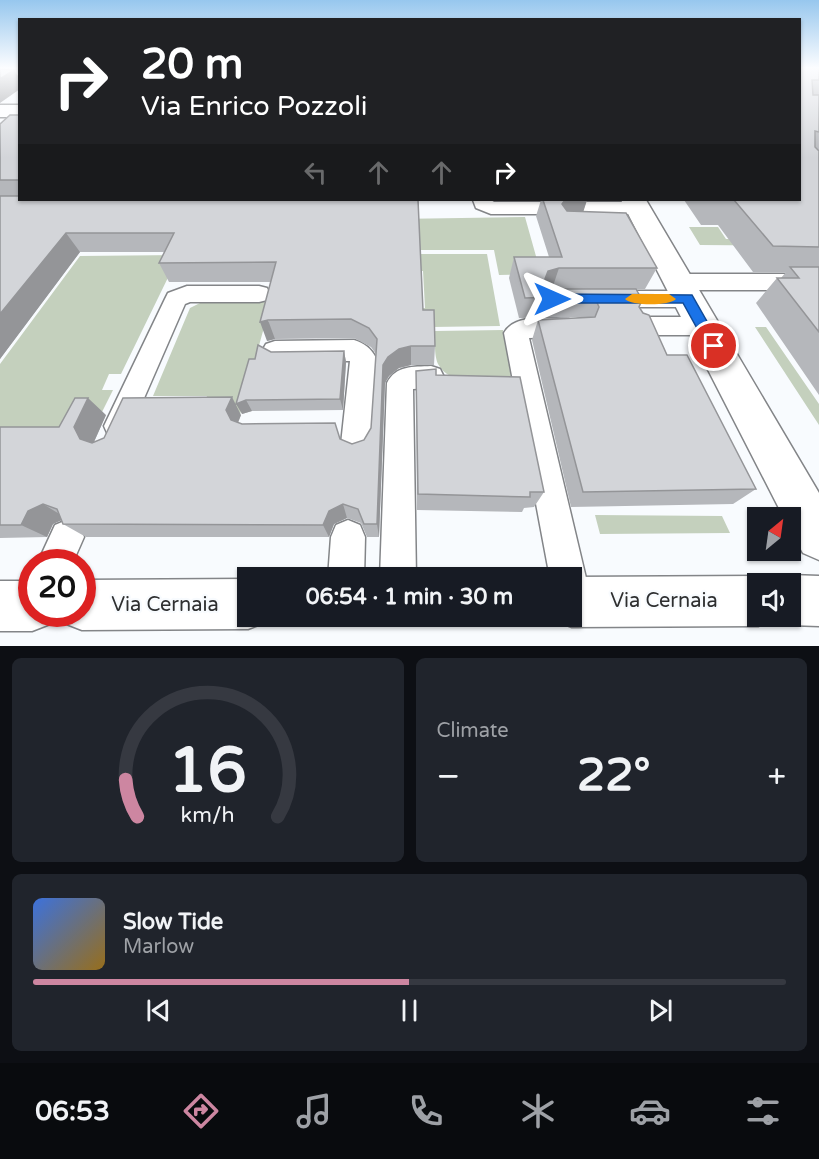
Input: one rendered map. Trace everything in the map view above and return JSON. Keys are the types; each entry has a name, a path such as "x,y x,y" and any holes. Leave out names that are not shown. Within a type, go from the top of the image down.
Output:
{"street":[{"path":"0,111 18,111"},
{"path":"639,211 819,537"},
{"name":"Via Cernaia","path":"582,594 747,601"},
{"path":"801,600 819,601"},
{"name":"Via Cernaia","path":"96,605 237,604"},
{"path":"0,606 18,606"}],"lane":[{"path":"482,201 483,204 491,208 639,211"},
{"path":"568,225 639,211"},
{"path":"585,299 689,302 819,282"},
{"path":"110,443 176,299 187,294 258,294"},
{"path":"642,326 689,302"},
{"path":"565,567 516,333 521,329 576,328"},
{"path":"275,351 354,350 363,358 350,431"},
{"path":"398,567 399,383 406,378 431,377"},
{"path":"347,567 348,537"}],"green space":[{"path":"800,201 819,246 700,245 689,227 718,227 726,239 813,240"},
{"path":"525,217 541,274 499,275 494,250 394,250 396,219"},
{"path":"292,254 487,254 500,326 432,327 391,308 425,308 423,271 288,271"},
{"path":"179,255 121,374 109,374 102,390 113,390 88,440 0,440 0,364 80,256"},
{"path":"202,302 271,302 233,440 193,441 207,396 153,396 190,308"},
{"path":"755,327 766,327 819,404 819,425"},
{"path":"503,330 512,383 461,380 444,371 438,364 435,352 435,331"},
{"path":"595,515 722,516 730,533 600,534"}],"building":[{"path":"801,98 819,98 819,132 815,131 815,147 819,151 819,247 773,246 735,201 801,201"},
{"path":"10,115 18,115 18,180 0,180 0,124"},
{"path":"0,196 18,196 18,201 418,201 423,310 434,310 435,346 411,346 399,349 388,357 383,365 377,524 364,524 358,509 343,504 329,511 323,525 63,524 57,509 43,504 28,511 21,525 0,525 0,427 59,427 75,398 88,398 74,427 80,439 92,443 104,438 123,398 232,397 226,410 231,420 242,424 335,423 340,439 352,444 364,440 371,428 377,339 369,328 351,319 260,322 276,262 159,263 174,233 66,233 0,314"},
{"path":"543,201 564,201 562,204 567,211 626,213 657,268 559,268 548,271 545,279 550,287 559,289 636,289 642,300 639,307 643,313 649,315 667,355 687,355 756,489 583,492 538,320 595,317 599,307 595,298 585,296 525,298 514,257 562,257"},
{"path":"790,267 819,267 819,332 777,278 799,278"},
{"path":"258,345 271,352 344,351 340,399 246,400 236,404 249,359 255,359"},
{"path":"436,369 436,375 520,377 544,492 530,492 530,497 418,494 416,371"}],"slow traffic":[{"path":"632,299 669,299"}],"route":[{"path":"552,299 687,299 714,346"}]}
